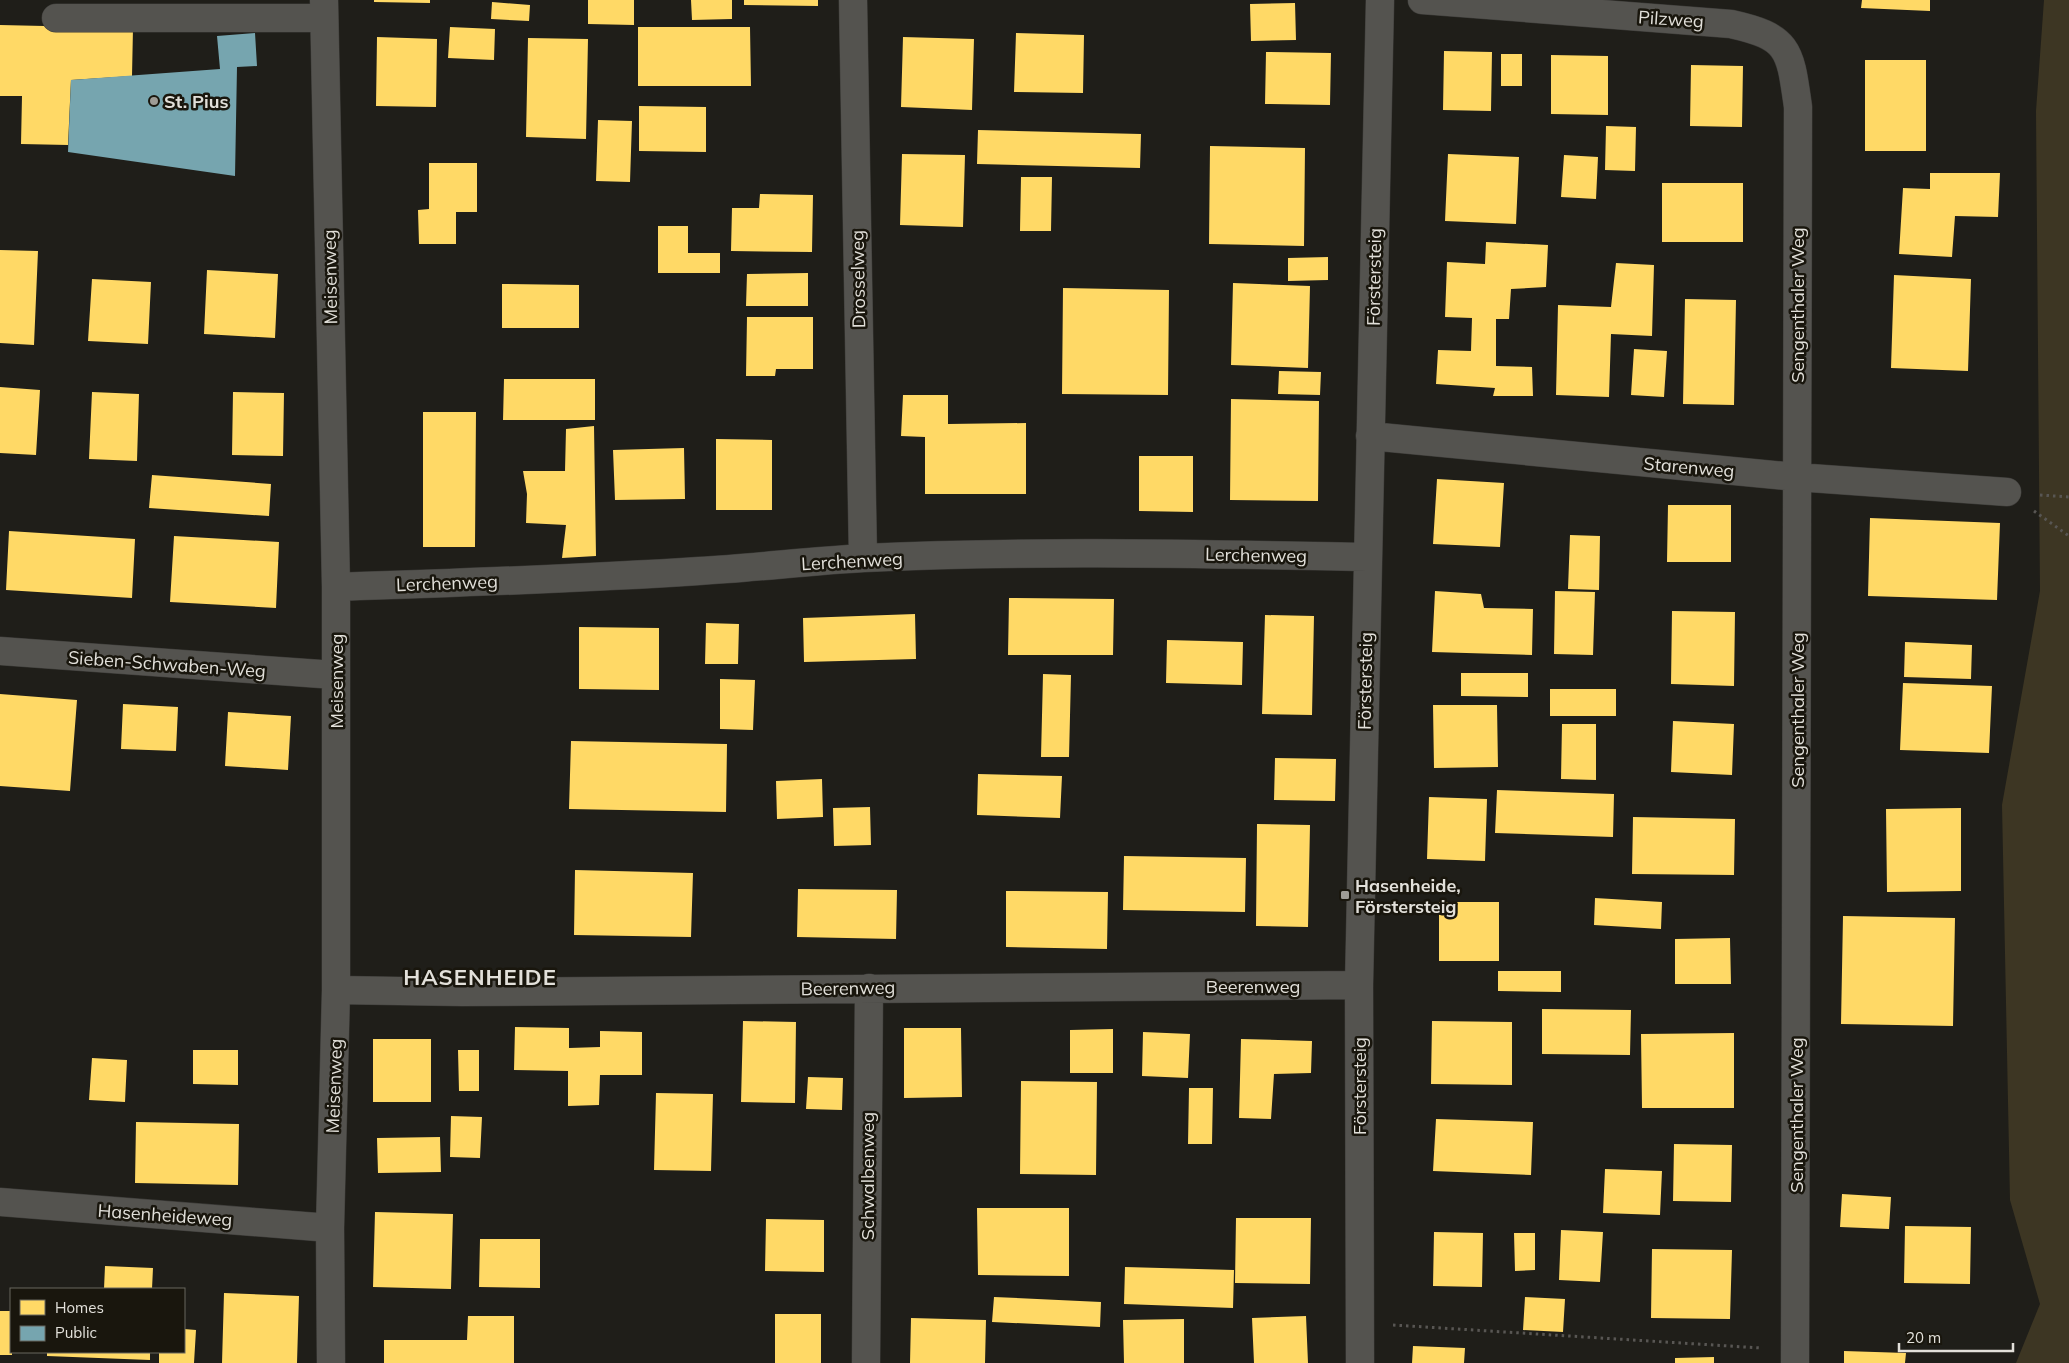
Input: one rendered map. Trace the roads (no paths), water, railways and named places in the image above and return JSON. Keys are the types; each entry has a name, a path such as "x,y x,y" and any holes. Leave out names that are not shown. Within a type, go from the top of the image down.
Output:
{"street":[{"name":"Drosselweg","path":"853,0 863,558"},
{"name":"Förstersteig","path":"1360,1363 1359,985 1380,0"},
{"name":"Pilzweg","path":"1422,0 1731,24 1771,35 1782,45 1789,57"},
{"path":"56,18 324,9"},
{"name":"Meisenweg","path":"324,9 336,586 336,990 330,1228 331,1363"},
{"name":"Sengenthaler Weg","path":"1789,57 1798,107 1795,1356"},
{"name":"Starenweg","path":"1370,436 1796,477 2007,492"},
{"name":"Lerchenweg","path":"336,586 698,571 863,558 1199,554 1367,557"},
{"name":"Sieben-Schwaben-Weg","path":"0,651 335,675"},
{"name":"Beerenweg","path":"336,990 462,992 1359,985"},
{"name":"Schwalbenweg","path":"866,1363 869,988"},
{"name":"Hasenheideweg","path":"0,1202 330,1228"}],"place":[{"name":"St. Pius","path":"154,101"},
{"name":"Hasenheide, Förstersteig","path":"1345,895"}],"district":[{"name":"HASENHEIDE","path":"480,977"}]}
